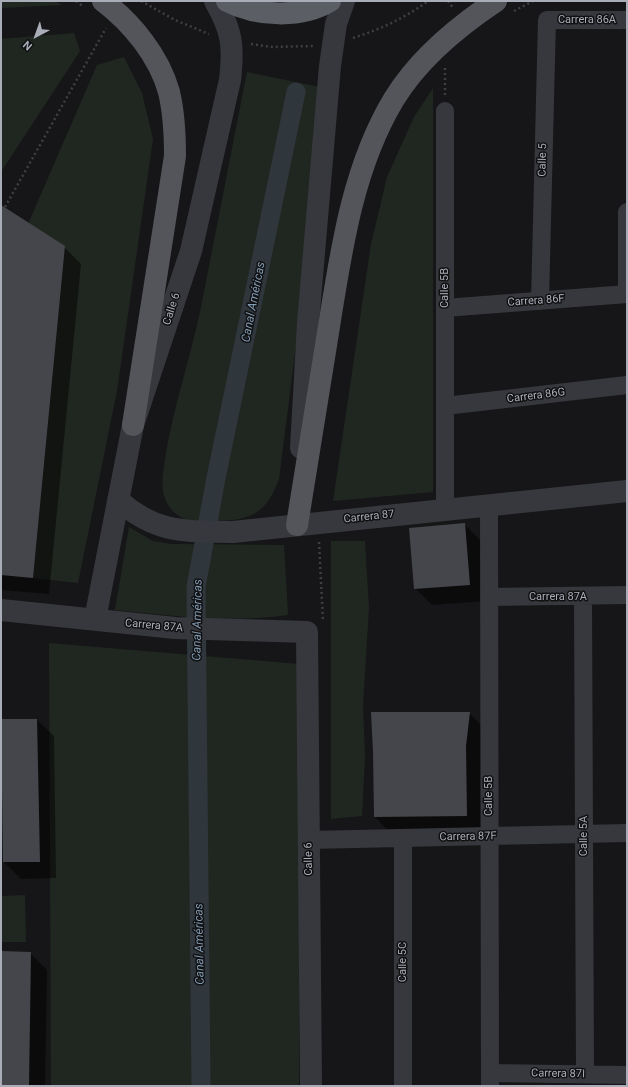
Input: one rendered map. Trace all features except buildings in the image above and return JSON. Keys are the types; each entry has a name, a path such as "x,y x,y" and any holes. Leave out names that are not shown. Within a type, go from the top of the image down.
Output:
{"highway":[{"path":"227,1 236,6 266,13 296,12 330,1"}],"main road":[{"path":"103,1 136,31 153,57 168,91 175,125 175,156 133,425"},
{"path":"297,525 338,271 357,185 374,139 394,98 417,68 442,42 504,7"}],"street":[{"name":"Calle 6","path":"95,619 133,425 191,251 230,80 233,56 231,34 225,18 215,1"},
{"path":"297,525 308,323 330,66 336,24 344,1"},
{"name":"Carrera 86A","path":"547,20 627,20"},
{"name":"Calle 5","path":"540,301 547,20"},
{"name":"Calle 5B","path":"445,111 445,510"},
{"path":"627,212 627,294"},
{"name":"Carrera 86F","path":"445,308 627,294"},
{"name":"Carrera 86G","path":"445,406 627,385"},
{"name":"Carrera 87","path":"118,500 147,522 164,528 182,531 233,532 627,491"},
{"name":"Calle 5B","path":"489,505 490,1079"},
{"name":"Carrera 87A","path":"489,597 583,597 627,595"},
{"name":"Calle 5A","path":"583,597 585,1074"},
{"name":"Carrera 87A","path":"1,610 95,619 129,625 218,631 315,630"},
{"name":"Calle 6","path":"311,1086 309,840 315,630"},
{"name":"Carrera 87F","path":"309,840 627,833"},
{"name":"Calle 5C","path":"403,1086 404,838"},
{"name":"Carrera 87I","path":"490,1079 585,1074 627,1075"}],"path":[{"path":"504,7 533,1"},
{"path":"5,207 107,25"},
{"path":"440,72 448,64"},
{"path":"445,67 445,111"},
{"path":"315,630 320,523"}],"shaded area":[{"path":"1,1 54,1 62,5 1,8"},
{"path":"74,33 80,51 1,172 1,39"},
{"path":"124,57 142,93 153,139 117,391 78,583 33,578 65,247 28,224 97,65"},
{"path":"247,72 320,87 300,314 279,479 269,500 254,514 235,520 189,520 176,514 167,504 162,483 163,471 173,417 200,312"},
{"path":"433,88 433,492 333,501 371,244 387,177 414,117"},
{"path":"129,527 153,541 171,544 284,545 288,615 223,619 115,610"},
{"path":"331,541 365,541 369,608 363,705 365,756 362,816 331,819"},
{"path":"49,643 299,664 299,1086 51,1086"},
{"path":"25,895 26,942 1,942 1,896"}],"waterway":[{"name":"Canal Américas","path":"201,1086 196,587 216,478 296,92"}]}
